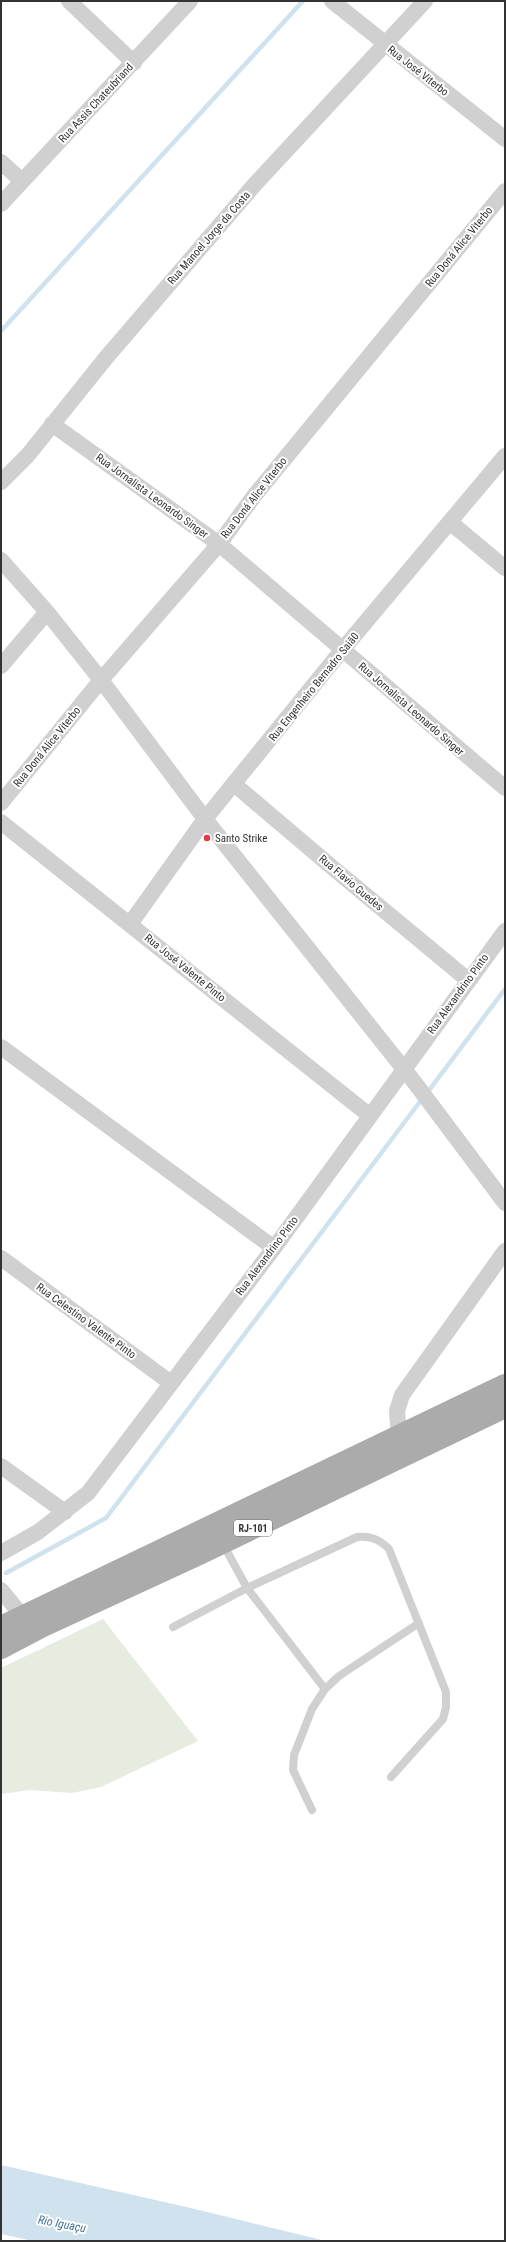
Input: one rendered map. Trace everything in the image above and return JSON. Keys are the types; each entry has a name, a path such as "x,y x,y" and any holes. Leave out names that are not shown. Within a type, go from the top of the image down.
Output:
{"main road":[{"name":"RJ-101","path":"1,1627 505,1385"},
{"name":"RJ-101","path":"1,1648 42,1626 223,1543 505,1407"}],"street":[{"path":"69,1 134,63"},
{"name":"Rua Assis Chateubriand","path":"1,204 134,63 190,1"},
{"name":"Rua José Viterbo","path":"332,1 505,139"},
{"name":"Rua Manoel Jorge da Costa","path":"1,482 28,454 256,183 386,45 425,1"},
{"path":"1,162 22,181"},
{"name":"Rua Doná Alice Viterbo","path":"1,803 101,680 219,544 254,496 505,191"},
{"name":"Rua Jornalista Leonardo Singer","path":"52,424 219,544 505,788"},
{"name":"Rua Engenheiro Bernadro Saiā0","path":"130,924 205,819 343,650 505,456"},
{"path":"450,523 505,568"},
{"path":"2,562 47,612 101,680 205,819 415,1083 505,1203"},
{"path":"1,666 47,612"},
{"name":"Rua Flavio Guedes","path":"234,784 468,980"},
{"name":"Rua José Valente Pinto","path":"1,822 370,1115"},
{"name":"Rua Alexandrino Pinto","path":"1,1553 38,1532 88,1493 274,1248 403,1068 505,931"},
{"path":"1,1047 274,1248"},
{"path":"399,1436 397,1411 402,1395 505,1251"},
{"name":"Rua Celestino Valente Pinto","path":"1,1258 171,1383"},
{"path":"1,1466 65,1512"},
{"path":"1,1590 23,1617"}],"lane":[{"path":"173,1627 247,1588 357,1536 370,1536 382,1542 389,1549 446,1692 446,1707 443,1719 391,1777"},
{"path":"223,1543 247,1588 325,1689"},
{"path":"312,1810 293,1770 294,1755 312,1709 325,1689 339,1676 419,1622"}],"shaded area":[{"path":"103,1619 198,1741 101,1787 72,1793 30,1790 1,1794 1,1668"}],"water":[{"name":"Rio Iguaçu","path":"1,2165 195,2209 326,2241 33,2241 1,2234"}],"waterway":[{"path":"1,331 303,1"},
{"path":"427,1093 505,989"},
{"path":"6,1573 106,1518 422,1099"}],"place":[{"name":"Santo Strike","path":"207,838"}]}
